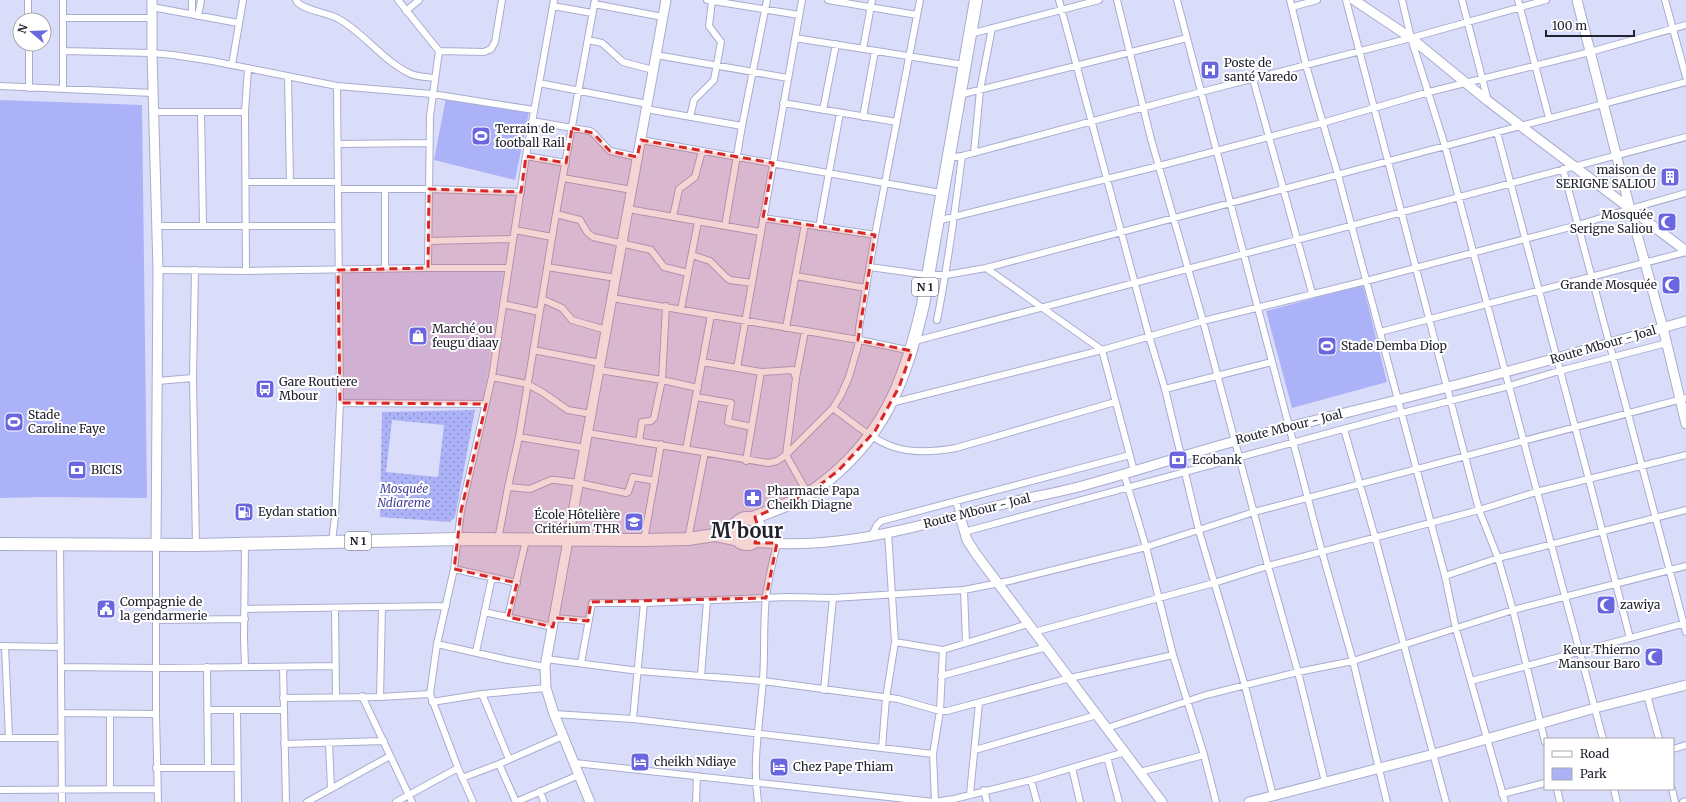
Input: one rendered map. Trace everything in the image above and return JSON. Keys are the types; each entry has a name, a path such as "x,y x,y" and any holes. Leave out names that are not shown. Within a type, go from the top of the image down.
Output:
{"highway":[{"name":"N 1","path":"715,535 745,543 767,512 788,504 817,488 859,452 891,403 899,387 913,346 923,305 976,0"},
{"name":"N 1","path":"0,544 196,545 458,539 688,539 715,535 743,519 755,530"},
{"path":"737,523 734,532 738,540"}],"main road":[{"path":"590,802 554,714 546,688 546,663 666,0"},
{"path":"1354,0 1410,38 1521,126 1686,252"},
{"path":"1577,0 1630,209 1646,263 1666,344 1683,399 1686,424"},
{"path":"152,3 158,270 156,545"},
{"name":"Route Mbour - Joal","path":"755,530 775,543 832,542 871,537 960,516 1010,502 1088,485 1235,441 1448,387 1686,321"},
{"path":"960,516 964,532 971,546 1162,802"},
{"path":"1249,802 1378,767 1487,740 1595,708 1686,685"}],"street":[{"path":"28,0 28,12"},
{"path":"63,0 63,89"},
{"path":"192,0 195,15"},
{"path":"195,15 201,0"},
{"path":"232,65 243,0"},
{"path":"296,0 301,6 338,18 363,35 390,60 411,74 435,78"},
{"path":"398,0 439,51 432,94 429,143 428,268"},
{"path":"406,11 419,0"},
{"path":"439,51 484,52 491,49 495,42 502,0"},
{"path":"690,117 694,100 712,84 718,65 721,42 709,26 709,0 737,2 765,10 799,15"},
{"path":"725,226 738,157 742,126 767,0"},
{"path":"737,368 802,0"},
{"path":"828,0 917,16"},
{"path":"863,49 872,0"},
{"path":"588,432 638,442 661,444 705,452 746,461 768,463 777,461 786,456 833,408 845,387 859,340 859,328 875,235 920,0"},
{"path":"1059,0 1149,336 1165,389 1199,531 1245,686 1273,796"},
{"path":"970,34 1099,0"},
{"path":"1117,0 1159,166 1203,321 1268,566 1298,672 1325,782"},
{"path":"1177,0 1322,552 1353,660 1387,802"},
{"path":"1290,0 1306,65 1352,225 1402,413 1445,576 1456,629 1505,802"},
{"path":"1292,7 1317,0"},
{"path":"1346,0 1358,51 1452,401 1479,510 1498,558 1513,610 1544,739"},
{"path":"1402,0 1410,38 1429,92 1459,197 1506,371 1522,442 1551,545 1578,653 1603,738"},
{"path":"1462,0 1488,100"},
{"path":"1518,0 1549,118"},
{"path":"948,158 974,153 1410,38 1546,0"},
{"path":"1665,0 1686,77"},
{"path":"498,540 519,436 552,237 594,2 663,17"},
{"path":"152,3 195,15 238,23"},
{"path":"473,802 458,768 430,694 437,644 454,568 465,490 492,378 526,156 554,3 592,13"},
{"path":"63,18 152,18"},
{"path":"937,221 1159,166 1268,136 1322,123 1429,92 1483,80 1686,25"},
{"path":"974,153 980,90 992,28"},
{"path":"795,38 964,65"},
{"path":"959,95 1187,38"},
{"path":"588,40 602,43 622,62 653,70"},
{"path":"823,110 836,44"},
{"path":"63,51 152,53 190,57 337,86 432,94 534,110"},
{"path":"863,117 875,51"},
{"path":"28,52 29,88"},
{"path":"656,54 788,78"},
{"path":"246,271 245,112 248,68"},
{"path":"288,76 290,182"},
{"path":"1253,79 1296,240 1312,293"},
{"path":"870,267 927,275 946,276 986,268 1686,82"},
{"path":"539,83 579,90 690,117 742,126"},
{"path":"0,86 153,93"},
{"path":"332,541 335,517 340,403 337,86"},
{"path":"783,103 897,122"},
{"path":"154,112 245,112"},
{"path":"201,112 203,225"},
{"path":"819,227 840,113"},
{"path":"532,121 593,133 610,151 638,157"},
{"path":"1497,132 1574,428 1590,480 1630,638"},
{"path":"612,298 859,340 913,346 1040,307 1686,137"},
{"path":"641,140 942,193"},
{"path":"337,144 429,143"},
{"path":"673,217 679,189 695,177 702,151"},
{"path":"526,156 566,163"},
{"path":"937,320 946,276 962,156"},
{"path":"1563,169 1685,623 1686,632"},
{"path":"563,178 632,190"},
{"path":"246,182 337,182"},
{"path":"338,189 428,189 521,192"},
{"path":"385,189 385,268"},
{"path":"891,403 1102,350 1257,307 1474,253 1578,225 1686,193"},
{"path":"628,209 760,232"},
{"path":"556,214 580,220 587,232 593,237 651,250 664,267 688,273"},
{"path":"763,218 875,235"},
{"path":"681,309 698,222"},
{"path":"786,328 805,224"},
{"path":"157,226 338,226"},
{"path":"514,230 552,237"},
{"path":"428,241 513,239"},
{"path":"1380,332 1592,278 1686,252"},
{"path":"692,255 710,261 730,280 752,283"},
{"path":"547,267 616,278"},
{"path":"158,270 246,271 385,268 508,268"},
{"path":"986,268 1102,350 1134,471"},
{"path":"195,270 193,378 196,545"},
{"path":"796,276 866,288"},
{"path":"542,299 562,308 572,320 606,330"},
{"path":"503,304 540,312"},
{"path":"638,442 642,422 651,421 654,418 662,380 666,306"},
{"path":"686,449 710,315"},
{"path":"805,331 796,378 786,456 808,494"},
{"path":"964,532 1293,442 1666,344"},
{"path":"533,350 600,367 698,388"},
{"path":"702,362 761,372 793,370 796,378"},
{"path":"1165,389 1272,362"},
{"path":"746,461 761,372"},
{"path":"157,381 193,378"},
{"path":"492,378 527,384 542,392 568,410 591,414"},
{"path":"696,397 731,403 728,422 752,427"},
{"path":"581,663 592,603 644,603 766,598 833,598 964,590 998,584 1146,547 1254,512 1683,399"},
{"path":"833,408 870,437 905,451 931,452 956,448 1115,402"},
{"path":"340,403 486,404"},
{"path":"1344,429 1361,484 1446,802"},
{"path":"519,436 585,448"},
{"path":"644,540 661,444"},
{"path":"688,539 705,452"},
{"path":"871,537 877,525 881,521 1130,455"},
{"path":"1034,632 1214,583 1268,566 1479,510 1536,492 1590,480 1686,455"},
{"path":"1124,474 1129,486 1146,547 1173,655 1204,755 1216,802"},
{"path":"508,487 530,489 551,480 579,483 626,493 629,490 633,477 655,481"},
{"path":"956,501 960,516"},
{"path":"1445,576 1498,558 1686,510"},
{"path":"882,748 886,698 895,642 888,533"},
{"path":"508,617 526,540"},
{"path":"245,543 245,667"},
{"path":"758,802 755,782 757,734 763,681 766,598 775,543"},
{"path":"60,544 62,802"},
{"path":"156,545 156,768 158,802"},
{"path":"1107,728 1188,701 1298,672 1353,660 1513,610 1686,566"},
{"path":"454,568 517,583"},
{"path":"476,652 492,577"},
{"path":"964,590 966,642"},
{"path":"824,690 833,598"},
{"path":"701,676 707,601"},
{"path":"634,718 644,603"},
{"path":"245,609 335,609 446,606"},
{"path":"380,697 382,608"},
{"path":"335,609 336,697"},
{"path":"484,612 508,617 554,622 588,622"},
{"path":"156,620 245,619"},
{"path":"1471,681 1685,623"},
{"path":"895,642 943,650 1028,624"},
{"path":"437,644 546,663 581,663 639,671 763,681 910,702 940,711 958,709 1070,678 1173,655"},
{"path":"9,738 3,646 61,647"},
{"path":"941,676 1047,647"},
{"path":"934,802 933,754 940,711 943,650"},
{"path":"61,667 156,668 335,666"},
{"path":"207,667 208,767"},
{"path":"283,667 286,802"},
{"path":"432,702 482,694 546,688"},
{"path":"283,698 380,697 430,694"},
{"path":"482,694 509,759"},
{"path":"1647,695 1659,738"},
{"path":"362,696 412,802"},
{"path":"970,794 979,703"},
{"path":"207,710 283,710"},
{"path":"237,711 238,802"},
{"path":"62,713 156,714"},
{"path":"110,714 110,789"},
{"path":"554,714 634,718 933,754"},
{"path":"975,750 1097,715"},
{"path":"462,778 499,764 563,736"},
{"path":"0,738 61,738"},
{"path":"284,744 384,741"},
{"path":"329,743 331,788"},
{"path":"1674,749 1686,745"},
{"path":"575,763 934,802 954,799 984,790 1031,780 1125,752"},
{"path":"1140,772 1204,755"},
{"path":"307,802 390,756"},
{"path":"1108,758 1119,802"},
{"path":"499,764 516,802 579,775"},
{"path":"156,768 237,768"},
{"path":"396,802 458,768"},
{"path":"1072,768 1080,802"},
{"path":"696,802 697,776"},
{"path":"1031,780 1037,802"},
{"path":"1502,794 1544,783"},
{"path":"0,790 157,789"},
{"path":"984,790 987,802"},
{"path":"1558,790 1560,802"},
{"path":"1614,790 1617,802"},
{"path":"1672,790 1675,802"},
{"path":"540,791 544,802"}],"highlighted area":[{"path":"572,128 593,133 610,151 637,157 641,140 773,163 763,218 875,235 858,340 912,351 899,387 875,431 839,470 808,494 755,517 759,530 755,543 777,543 766,598 591,602 588,621 555,618 553,627 508,617 517,583 454,569 461,511 486,404 340,403 338,270 428,268 429,189 521,192 526,156 566,163"}],"shaded area":[{"name":"Marché ou feugu diaay","path":"503,271 483,400 344,400 343,273"}],"green space":[{"name":"Terrain de football Rail","path":"446,98 529,112 515,180 434,160"},
{"name":"Stade Caroline Faye","path":"0,100 142,105 147,498 0,498"},
{"name":"Stade Demba Diop","path":"1363,285 1387,382 1292,408 1266,311"},
{"name":"Mosquée Ndiareme","path":"475,410 455,517 450,522 380,517 382,412","holes":["392,420 444,425 438,477 386,472"]}],"place":[{"name":"Poste de santé Varedo","path":"1210,70"},
{"name":"Terrain de football Rail","path":"481,136"},
{"name":"maison de SERIGNE SALIOU","path":"1670,177"},
{"name":"Mosquée Serigne Saliou","path":"1667,222"},
{"name":"Grande Mosquée","path":"1671,285"},
{"name":"Marché ou feugu diaay","path":"418,336"},
{"name":"Stade Demba Diop","path":"1327,346"},
{"name":"Gare Routiere Mbour","path":"265,389"},
{"name":"Stade Caroline Faye","path":"14,422"},
{"name":"Ecobank","path":"1178,460"},
{"name":"BICIS","path":"77,470"},
{"name":"Pharmacie Papa Cheikh Diagne","path":"753,498"},
{"name":"Eydan station","path":"244,512"},
{"name":"École Hôtelière Critérium THR","path":"634,522"},
{"name":"zawiya","path":"1606,605"},
{"name":"Compagnie de la gendarmerie","path":"106,609"},
{"name":"Keur Thierno Mansour Baro","path":"1654,657"},
{"name":"cheikh Ndiaye","path":"640,762"},
{"name":"Chez Pape Thiam","path":"779,767"}],"district":[{"name":"M'bour","path":"747,531"}]}
